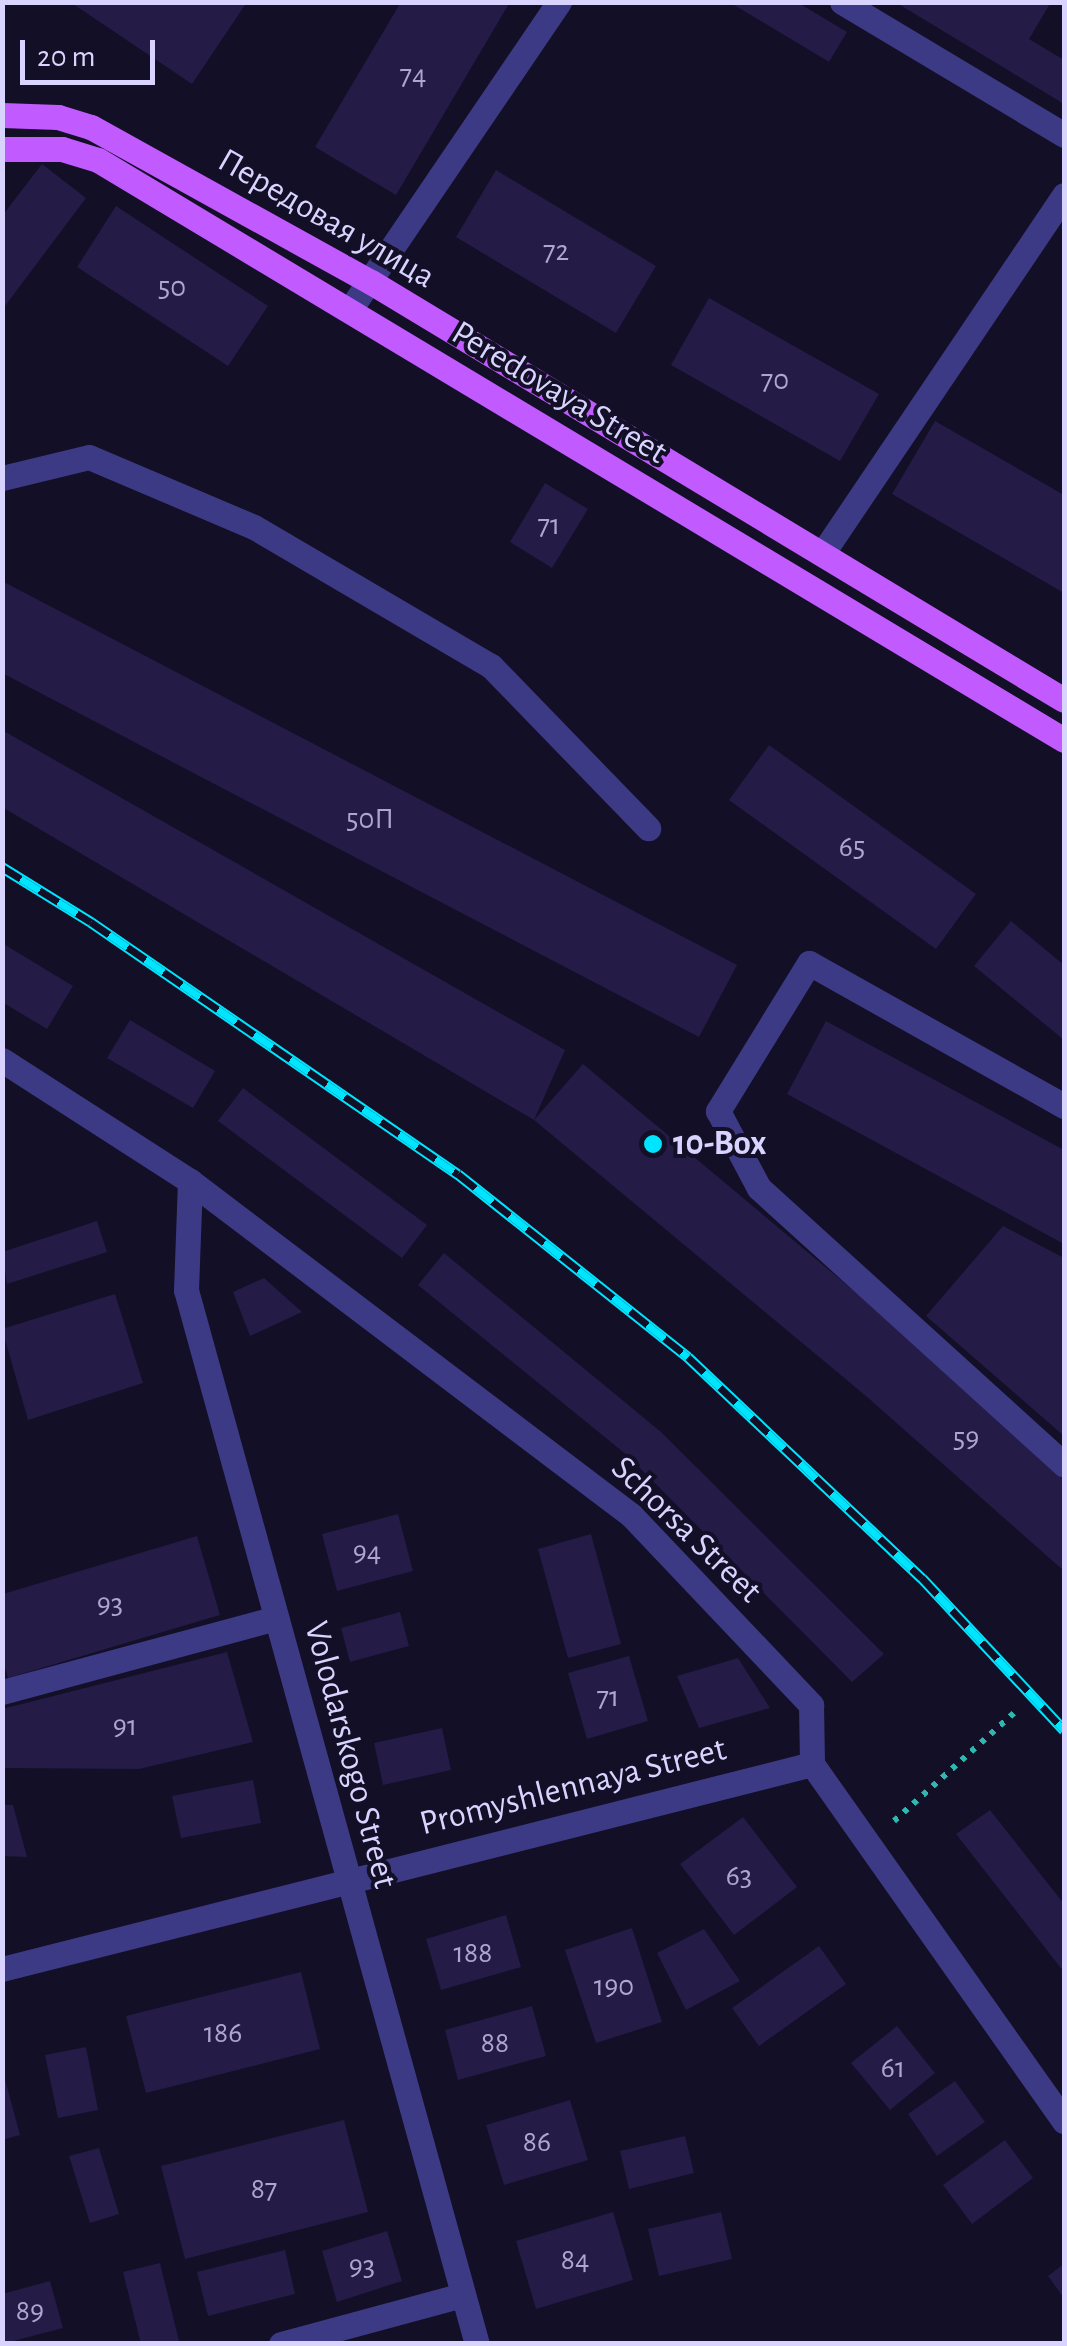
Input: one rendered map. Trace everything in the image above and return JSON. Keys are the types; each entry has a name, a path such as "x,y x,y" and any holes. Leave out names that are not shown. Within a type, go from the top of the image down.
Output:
{"main road":[{"name":"Передовая улица","path":"2,116 58,117 92,127 370,282 1064,700"},
{"name":"Peredovaya Street","path":"2,149 62,148 98,160 351,308 1064,740"}],"street":[{"path":"351,308 559,2"},
{"path":"842,2 1064,135"},
{"path":"822,554 1064,195"},
{"path":"2,478 90,457 254,526 491,666 648,828"},
{"path":"1064,1106 809,963 718,1111 758,1188 1064,1465"},
{"name":"Schorsa Street","path":"2,1060 190,1181 630,1515 811,1705 812,1764"},
{"name":"Volodarskogo Street","path":"190,1181 186,1290 477,2344"},
{"path":"2,1692 276,1618"},
{"path":"812,1764 871,1842 1064,2120"},
{"name":"Promyshlennaya Street","path":"2,1970 348,1878 812,1764"},
{"path":"281,2344 462,2295"}],"path":[{"path":"871,1842 1016,1711"}],"building":[{"path":"70,2 247,2 192,84"},
{"path":"401,2 510,2 396,195 315,147"},
{"path":"729,2 797,2 847,32 829,62"},
{"path":"895,2 1051,2 1029,39 1064,60 1064,104"},
{"path":"42,164 86,198 2,310 2,216"},
{"path":"496,170 656,266 616,333 456,237"},
{"path":"116,206 268,306 228,366 77,267"},
{"path":"709,298 879,394 840,461 671,365"},
{"path":"935,421 1064,495 1064,593 892,494"},
{"path":"545,483 588,509 552,568 510,542"},
{"path":"2,581 737,965 699,1037 2,673"},
{"path":"2,730 565,1050 534,1120 2,807"},
{"path":"769,745 976,894 936,949 729,800"},
{"path":"1011,921 1064,965 1064,1040 974,966"},
{"path":"2,943 73,986 47,1029 2,1002"},
{"path":"130,1020 215,1071 193,1108 107,1058"},
{"path":"826,1021 1064,1150 1064,1244 787,1094"},
{"path":"583,1064 915,1342 1064,1481 1064,1571 866,1396 534,1120"},
{"path":"243,1088 427,1225 402,1258 218,1121"},
{"path":"97,1221 107,1252 7,1284 2,1252"},
{"path":"1003,1226 1064,1258 1064,1436 926,1316"},
{"path":"444,1253 661,1432 884,1654 852,1682 628,1456 418,1285"},
{"path":"264,1278 302,1312 250,1336 233,1292"},
{"path":"115,1294 143,1383 28,1420 2,1329"},
{"path":"398,1514 413,1571 337,1591 322,1534"},
{"path":"591,1534 621,1644 568,1658 538,1549"},
{"path":"197,1536 220,1615 8,1678 3,1661 3,1594"},
{"path":"400,1612 409,1646 350,1662 341,1628"},
{"path":"227,1652 253,1742 139,1769 2,1768 2,1709"},
{"path":"629,1656 648,1721 587,1739 568,1673"},
{"path":"738,1658 770,1708 699,1728 677,1676"},
{"path":"442,1728 451,1770 383,1785 374,1743"},
{"path":"253,1780 261,1823 181,1838 172,1796"},
{"path":"2,1805 13,1805 27,1857 2,1856"},
{"path":"990,1810 1064,1904 1064,1972 956,1834"},
{"path":"743,1817 797,1887 734,1935 680,1864"},
{"path":"506,1915 521,1967 441,1990 426,1939"},
{"path":"632,1928 662,2022 596,2043 565,1950"},
{"path":"704,1929 740,1981 686,2010 657,1953"},
{"path":"819,1946 846,1984 759,2046 732,2008"},
{"path":"301,1972 320,2049 146,2093 126,2016"},
{"path":"532,2006 546,2056 458,2080 445,2030"},
{"path":"897,2026 935,2073 890,2110 851,2063"},
{"path":"86,2047 98,2110 58,2118 45,2055"},
{"path":"2,2068 20,2135 2,2140"},
{"path":"955,2081 985,2122 937,2156 908,2114"},
{"path":"570,2100 588,2160 504,2185 486,2125"},
{"path":"344,2120 368,2212 185,2259 161,2166"},
{"path":"685,2136 694,2173 629,2189 620,2151"},
{"path":"1005,2140 1033,2178 972,2224 943,2185"},
{"path":"99,2148 119,2214 90,2223 69,2156"},
{"path":"613,2212 633,2280 536,2309 516,2241"},
{"path":"721,2212 732,2259 659,2276 648,2229"},
{"path":"387,2231 402,2281 337,2302 322,2251"},
{"path":"285,2250 295,2294 208,2316 197,2272"},
{"path":"160,2263 179,2341 141,2344 123,2272"},
{"path":"1064,2264 1064,2298 1048,2276"},
{"path":"50,2281 63,2328 2,2344 2,2294"}],"railway":[{"path":"2,867 91,922 458,1174 688,1357 922,1578 1064,1730"}],"place":[{"name":"10-Box","path":"653,1144"}]}
